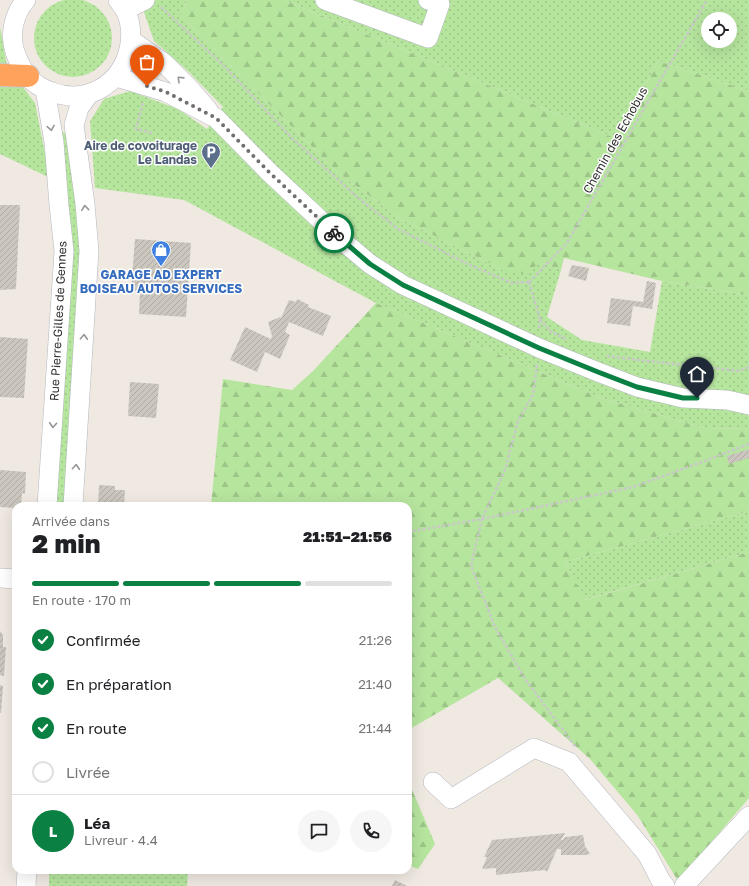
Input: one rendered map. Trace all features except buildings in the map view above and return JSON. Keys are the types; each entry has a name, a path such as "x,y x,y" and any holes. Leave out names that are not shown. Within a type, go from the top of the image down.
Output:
{"highway":[{"path":"0,75 28,76"}],"street":[{"path":"6,0 16,16"},
{"path":"26,0 16,16 13,32 14,48 19,63 36,84 59,95 75,96 90,93 104,86 116,77 127,59 131,40 130,24 122,5 156,5"},
{"path":"331,1 428,38 440,4 428,0"},
{"path":"131,40 164,63 275,179 345,243 370,264 403,285 539,348 637,387 683,398 727,400 749,405"},
{"path":"116,77 166,92 216,118"},
{"name":"Rue Pierre-Gilles de Gennes","path":"45,89 54,142 64,251 47,502"},
{"path":"73,502 89,251 85,204 74,125 79,108 90,93"},
{"path":"727,400 749,396"},
{"path":"0,578 12,579"},
{"path":"433,782 451,799 534,748 568,762 647,854 661,880 666,886"},
{"path":"684,886 749,816"},
{"path":"26,886 27,874"}],"path":[{"name":"Chemin des Echobus","path":"529,282 567,243 707,0"},
{"path":"156,5 225,67 293,139 357,197 398,229 472,266 512,283 529,282 540,319 539,348 533,395 518,422 505,470 482,519 471,566 494,627 525,678 579,752"},
{"path":"144,102 136,129 152,133"},
{"path":"540,319 550,331 570,341"},
{"path":"603,355 647,362 739,371 749,367"},
{"path":"412,531 482,519 633,487 749,444"}],"green space":[{"path":"65,-1 81,-1 95,5 106,16 112,30 112,46 106,60 95,71 81,77 65,77 51,71 40,60 34,46 34,30 40,16 51,5"},
{"path":"138,0 187,0 181,16 337,172 401,219 503,270 540,262 561,270 547,317 582,340 650,352 662,281 749,295 749,429 705,428 601,398 376,303 184,200 95,188 90,121 104,99 130,91 178,109 207,129 223,107 189,72 154,41 144,12"},
{"path":"187,0 284,0 617,139 658,61 749,91 749,295 662,281 564,258 561,270 540,262 526,274 503,270 401,219 337,172 181,16"},
{"path":"284,0 749,0 749,91 658,61 617,139"},
{"path":"0,27 7,66 35,103 50,178 0,154"},
{"path":"59,132 69,133 85,246 69,502 55,502"},
{"path":"376,303 601,398 705,428 749,429 749,511 565,562 585,600 749,552 749,798 685,873 698,886 674,886 678,881 638,816 590,759 498,678 412,728 412,502 211,502 223,379 292,390 313,371"},
{"path":"749,511 749,552 584,600 565,562"},
{"path":"412,789 435,844 418,869 412,867"},
{"path":"49,874 188,874 187,886 49,886"}],"way so far":[{"path":"147,86 166,92 216,118 270,173 334,233"}],"place":[{"name":"Aire de covoiturage Le Landas","path":"211,169"},
{"name":"GARAGE AD EXPERT BOISEAU AUTOS SERVICES","path":"161,267"}],"route":[{"path":"334,233 370,264 403,285 539,348 637,387 683,398 697,398"}]}
